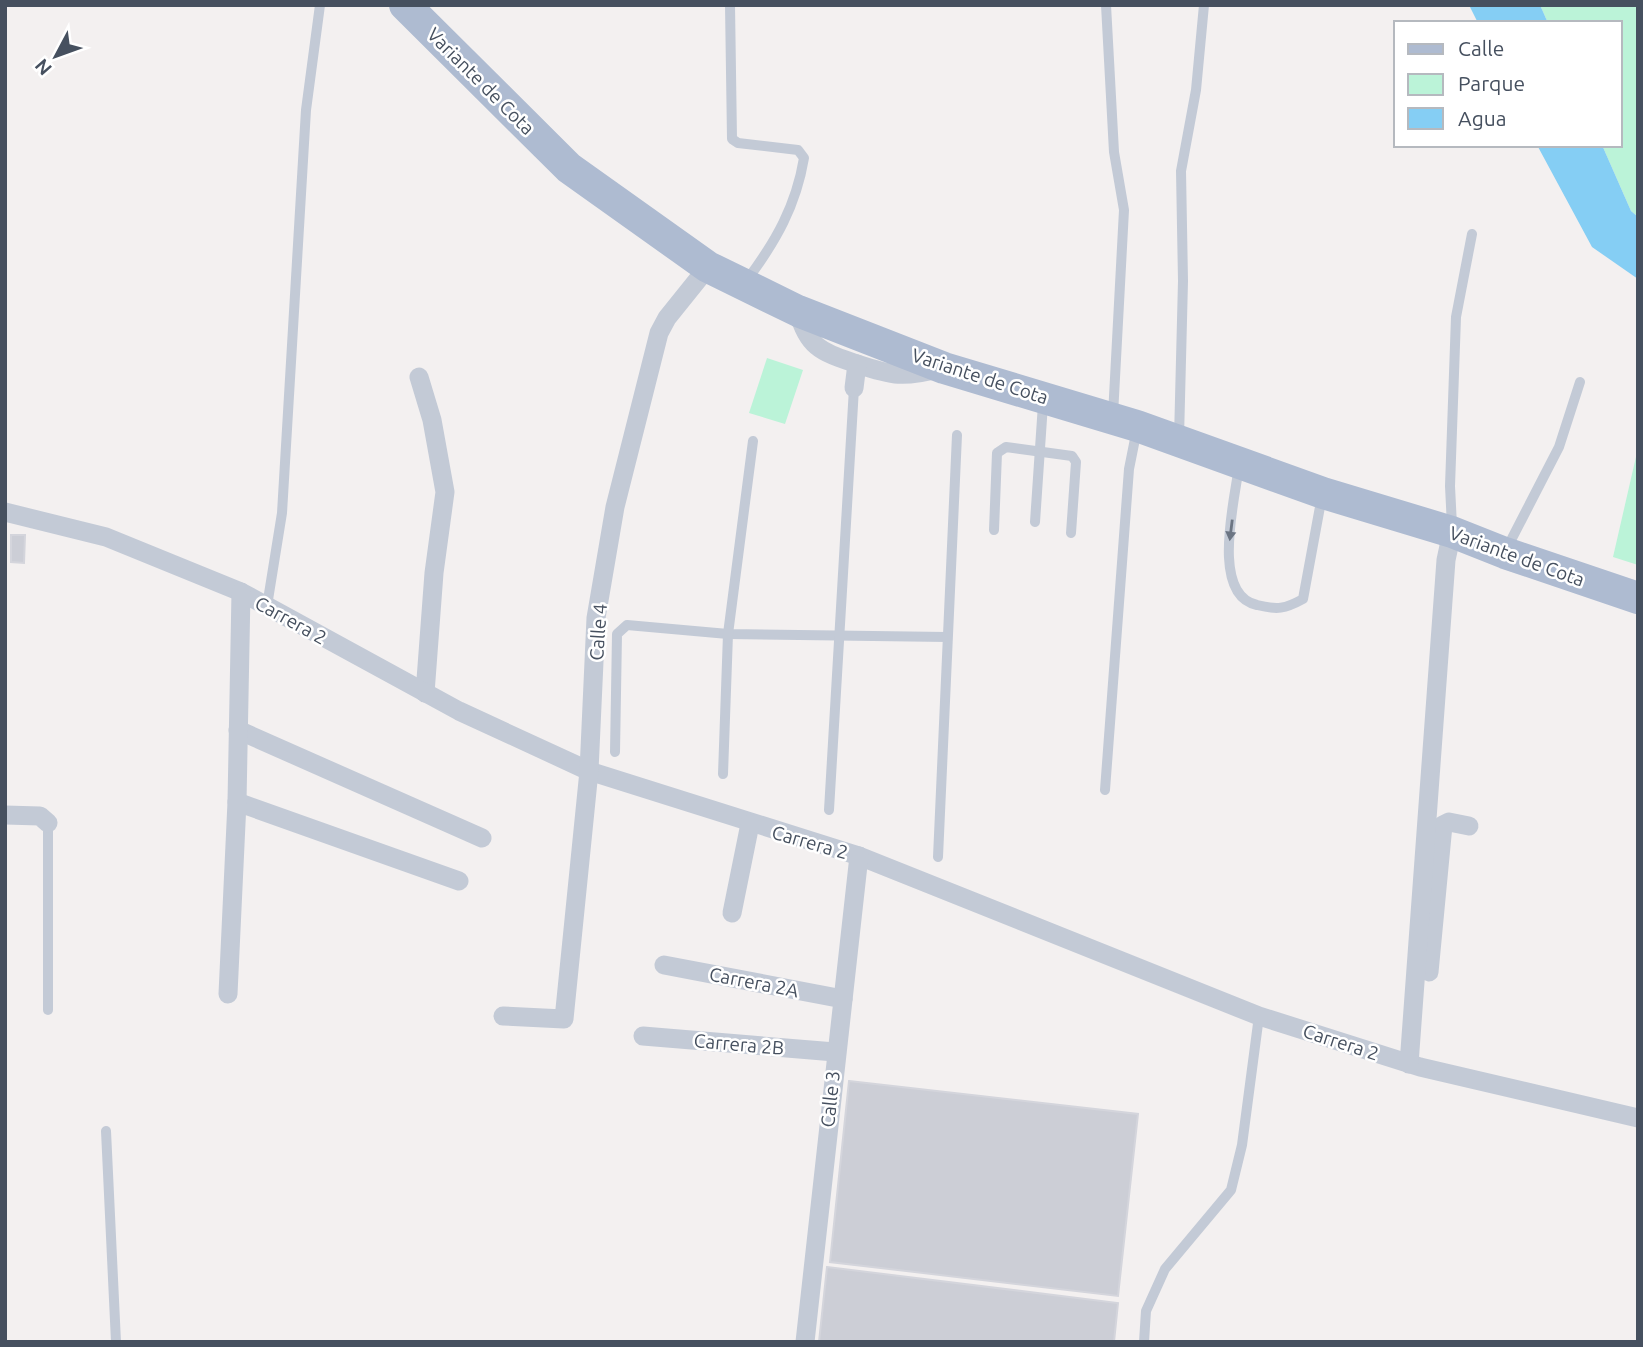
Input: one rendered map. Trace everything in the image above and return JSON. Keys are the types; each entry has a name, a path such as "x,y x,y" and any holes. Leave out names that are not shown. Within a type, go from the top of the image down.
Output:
{"main road":[{"name":"Variante de Cota","path":"405,5 569,168 708,267 797,311 944,368 1044,396 1323,493 1452,532 1638,598"}],"street":[{"name":"Calle 4","path":"503,1016 564,1019 589,771 596,618 615,508 659,333 667,318 708,267"},
{"path":"797,311 803,332 817,348 830,356 885,375 901,377 944,368"},
{"path":"854,388 857,364"},
{"path":"419,376 432,420 444,474 445,492 434,573 425,693"},
{"name":"Carrera 2","path":"5,512 106,537 241,592 425,693 589,771 750,824 859,856 1259,1016 1414,1065 1638,1118"},
{"path":"1414,1065 1446,560 1452,532"},
{"path":"228,994 237,802 241,592"},
{"path":"238,730 482,838"},
{"path":"237,802 459,881"},
{"path":"5,815 40,816 48,823"},
{"path":"1414,1065 1443,825 1449,822 1469,826"},
{"path":"732,913 750,824"},
{"name":"Calle 3","path":"805,1342 835,1052 859,856"},
{"name":"Carrera 2A","path":"664,965 843,999"},
{"name":"Carrera 2B","path":"643,1036 835,1052"}],"lane":[{"path":"267,607 282,513 306,110 320,5"},
{"path":"730,5 732,139 738,143 798,150 804,158 798,191 786,222 744,285"},
{"path":"1105,790 1129,469 1125,423 1125,210 1114,152 1107,5"},
{"path":"1179,442 1183,281 1181,171 1196,90 1204,5"},
{"path":"1452,532 1450,486 1456,317 1472,234"},
{"path":"1505,553 1559,447 1580,382"},
{"path":"829,810 854,388"},
{"path":"1035,522 1044,396"},
{"path":"938,857 957,435"},
{"path":"723,774 728,634 753,441"},
{"path":"994,530 997,453 1006,447 1039,449 1072,456 1076,462 1071,533"},
{"path":"1240,462 1227,560 1234,587 1251,604 1281,611 1303,599 1323,493"},
{"path":"615,752 617,634 627,625 728,634 947,637"},
{"path":"48,823 48,1010"},
{"path":"1144,1342 1146,1311 1166,1269 1231,1190 1242,1145 1259,1016"},
{"path":"106,1131 116,1342"}],"green space":[{"path":"1540,5 1638,5 1638,217 1631,211 1603,147 1622,147 1622,21 1547,21"},
{"path":"767,358 803,370 785,424 749,413"},
{"path":"1638,448 1638,565 1613,557"}],"water":[{"path":"1469,5 1540,5 1547,21 1477,21"},
{"path":"1538,147 1603,147 1631,211 1638,217 1638,279 1592,247"}],"building":[{"path":"11,535 25,535 24,563 11,562"},
{"path":"849,1081 1138,1114 1118,1296 830,1262"},
{"path":"827,1267 1118,1303 1114,1342 819,1342"}]}
